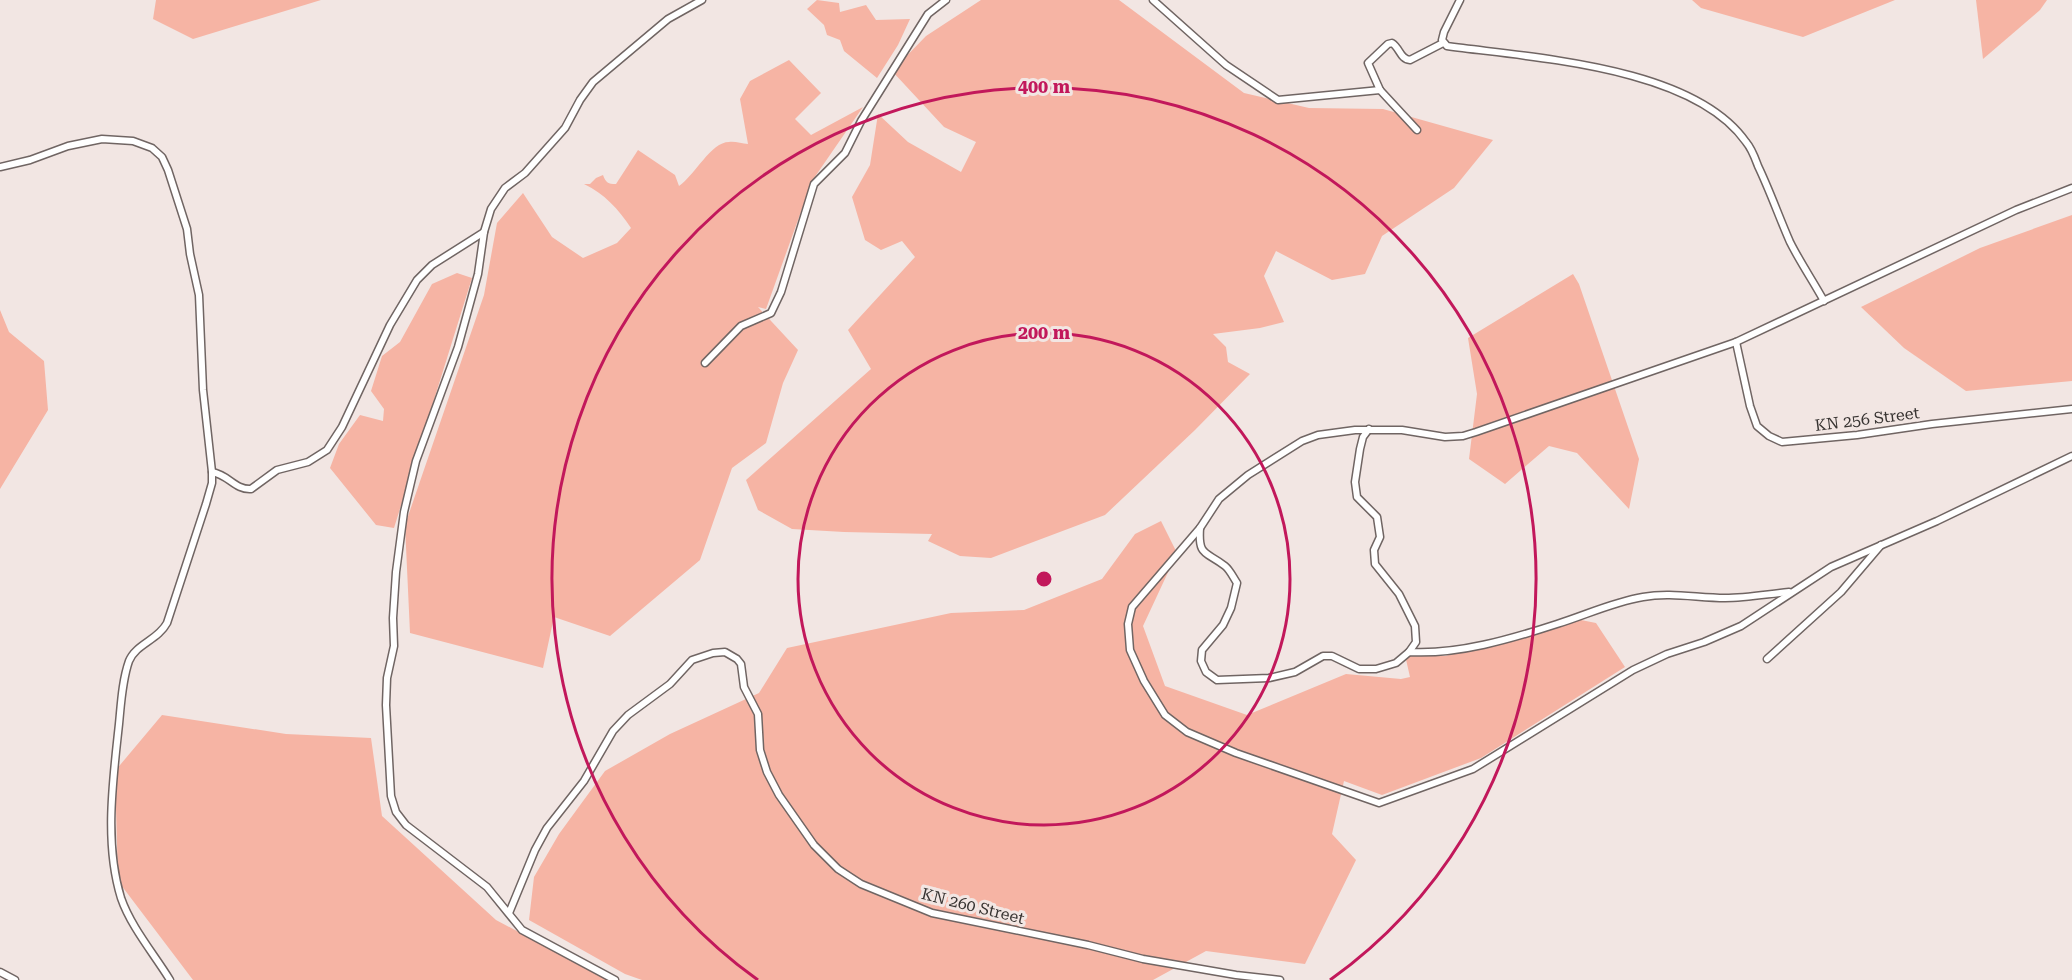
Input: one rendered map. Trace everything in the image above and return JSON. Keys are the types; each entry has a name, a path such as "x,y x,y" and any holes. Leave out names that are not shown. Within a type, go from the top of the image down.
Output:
{"street":[{"path":"615,980 522,930 487,887 406,825 396,812 391,796 386,705 387,678 394,646 396,572 404,512 416,461 458,347 478,274 484,232 491,209 505,188 525,173 565,128 593,82 668,19 702,0"},
{"path":"705,363 741,326 771,313 781,292 814,184 845,153 861,121 928,14 946,0"},
{"path":"1153,0 1226,65 1278,100 1380,90"},
{"path":"1443,43 1444,32 1460,0"},
{"path":"1417,130 1380,90 1368,63 1388,44 1392,43 1397,46 1402,57 1410,60 1443,43"},
{"path":"1443,43 1447,46 1584,65 1650,81 1670,87 1733,124 1748,144 1790,242 1824,301"},
{"path":"0,167 30,160 68,146 102,139 133,141 152,147 162,157 187,229 199,295 212,483 163,632 135,651 125,677 114,780 112,848 122,898 131,919 171,980"},
{"path":"2072,188 2016,210 1736,342 1463,436 1445,437 1402,430 1369,429 1334,433 1302,441 1248,475 1219,499 1200,528 1132,607 1128,624 1130,650 1144,681 1165,715 1187,732 1236,753 1379,804 1473,769 1625,675 1668,654 1741,626 1831,567 1937,521 2072,456"},
{"path":"212,472 225,475 239,488 251,489 277,470 308,462 327,450 342,427 390,325 417,280 432,265 484,232"},
{"name":"KN 256 Street","path":"1736,342 1750,406 1757,426 1768,436 1782,442 2072,409"},
{"path":"1200,528 1199,544 1207,555 1227,567 1237,583 1231,608 1223,625 1202,650 1201,661 1206,672 1217,680 1269,678 1295,672 1323,656 1332,656 1359,669 1376,669 1396,663 1409,652 1416,642 1415,626 1399,594 1375,564 1374,550 1380,537 1377,517 1357,497 1356,482 1360,449 1363,437 1369,429"},
{"path":"1767,659 1841,592 1883,543"},
{"path":"1409,652 1426,653 1461,649 1556,625 1613,604 1645,596 1725,598 1791,592"},
{"name":"KN 260 Street","path":"509,913 535,850 547,828 584,781 613,731 628,715 670,684 692,660 713,653 725,652 741,664 744,687 758,714 760,750 767,772 779,795 814,845 838,869 861,884 932,913 1088,945 1143,959 1280,980"},
{"path":"0,972 15,980"}],"shaded area":[{"path":"156,0 321,0 193,39 153,19"},
{"path":"817,0 839,3 840,12 866,5 876,20 910,19 898,45 877,78 844,51 840,40 827,35 824,25 807,9"},
{"path":"981,0 1119,0 1244,93 1309,108 1383,109 1493,140 1454,188 1382,236 1365,274 1332,280 1276,251 1264,276 1284,322 1260,328 1213,334 1226,347 1228,362 1250,374 1195,430 1105,515 991,558 960,556 928,541 932,534 792,529 758,510 746,480 871,369 848,330 915,257 902,241 881,250 865,240 852,197 870,165 878,114 908,142 961,172 976,142 944,127 892,71 926,36"},
{"path":"1692,0 1895,0 1803,37 1701,8"},
{"path":"1976,0 2047,0 2040,10 1983,59"},
{"path":"789,60 821,93 795,119 811,135 863,107 812,181 766,309 758,307 798,350 783,383 766,443 732,468 700,560 610,636 554,617 543,668 410,633 405,525 484,295 497,223 523,193 552,237 583,258 617,243 631,228 611,203 584,184 590,184 603,175 605,180 616,184 638,150 675,175 679,186 709,153 722,143 748,144 740,99 750,81"},
{"path":"2072,215 2072,381 1966,391 1904,348 1861,307 1980,248"},
{"path":"457,273 472,278 394,528 376,525 330,468 339,444 360,415 383,421 384,409 371,391 382,356 400,342 432,284"},
{"path":"1573,274 1579,284 1639,459 1629,509 1577,453 1549,446 1505,484 1469,459 1477,394 1468,338"},
{"path":"0,310 9,332 44,361 48,410 0,489"},
{"path":"1161,521 1177,553 1143,626 1165,686 1247,715 1346,674 1401,679 1410,677 1405,655 1445,656 1581,620 1596,623 1625,667 1481,758 1382,795 1344,781 1332,834 1356,860 1305,964 1206,951 1153,980 642,980 625,974 529,920 534,877 559,834 605,771 670,734 759,693 787,648 951,613 1024,610 1102,579 1135,534"},
{"path":"162,715 286,734 371,738 382,816 496,920 609,980 193,980 118,881 115,771"}]}
